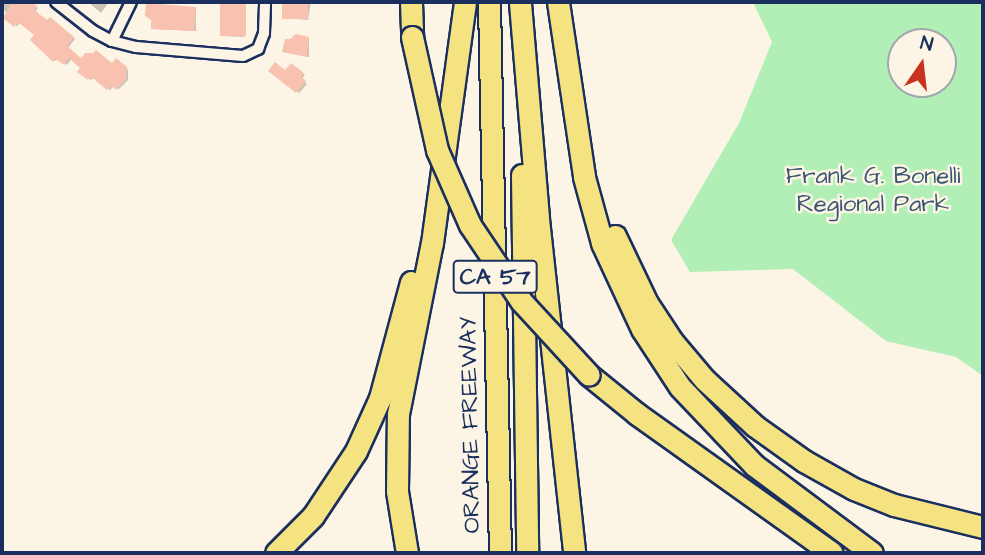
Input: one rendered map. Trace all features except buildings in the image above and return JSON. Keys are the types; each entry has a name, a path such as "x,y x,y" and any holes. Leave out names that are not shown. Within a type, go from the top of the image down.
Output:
{"highway":[{"path":"411,2 412,37 437,150 470,225 521,301 589,375 637,414 831,552"},
{"path":"407,553 397,491 398,414 432,243 465,2"},
{"name":"ORANGE FREEWAY","path":"489,2 500,553"},
{"path":"520,2 538,219 574,553"},
{"name":"CA 57","path":"520,2 527,553"},
{"path":"558,2 584,177 602,243 642,328 680,387 754,465 868,550"},
{"path":"579,134 616,239 647,303 672,341 705,380 755,426 804,461 854,489 894,505 983,527"},
{"path":"276,553 313,516 356,451 380,398 421,244 435,210"}],"street":[{"path":"56,2 93,31 112,41 136,47 243,56 258,49 264,33 265,2"},
{"path":"112,41 131,2"}],"green space":[{"name":"Frank G. Bonelli Regional Park","path":"753,2 983,2 983,376 956,357 886,341 793,269 690,272 671,240 739,123 772,42"}]}
